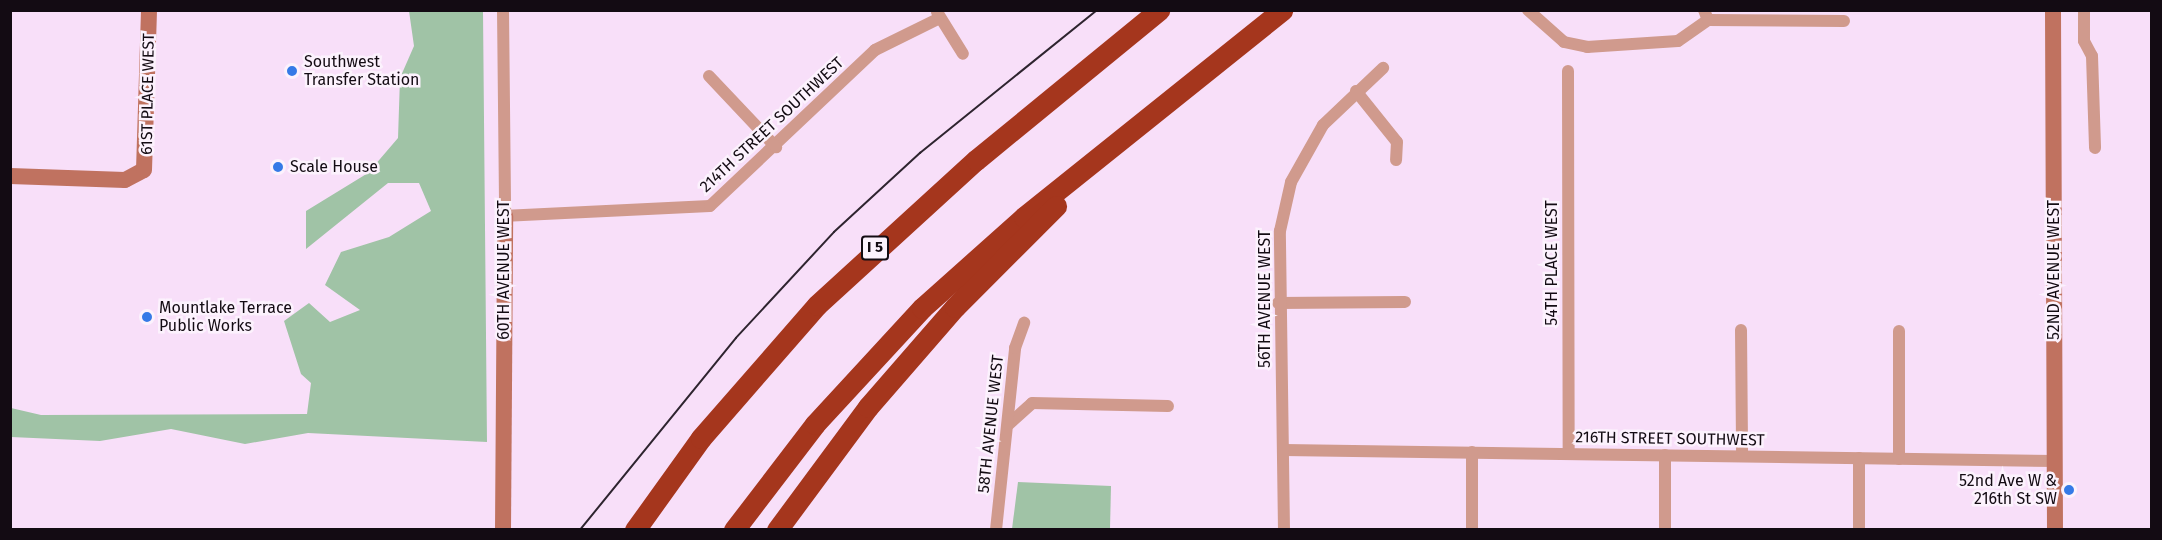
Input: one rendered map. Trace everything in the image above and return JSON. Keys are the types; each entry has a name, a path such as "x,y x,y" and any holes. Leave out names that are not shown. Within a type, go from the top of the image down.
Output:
{"highway":[{"name":"I 5","path":"635,530 701,438 817,305 976,160 1159,10"},
{"path":"734,530 815,424 922,308 1140,124 1282,10"},
{"path":"777,530 868,407 955,307 1140,124"}],"street":[{"name":"61ST PLACE WEST","path":"10,176 125,180 140,174 147,165 149,10"},
{"name":"60TH AVENUE WEST","path":"503,10 505,216 503,530"},
{"path":"1528,10 1564,42 1587,47 1678,41 1706,15 1844,21"},
{"name":"52ND AVENUE WEST","path":"2053,10 2055,530"},
{"path":"2084,10 2084,41 2092,56 2095,148"},
{"name":"214TH STREET SOUTHWEST","path":"505,216 696,211 717,201 875,50 938,14"},
{"path":"938,14 963,54"},
{"name":"56TH AVENUE WEST","path":"1284,530 1284,450 1278,303 1280,231 1291,182 1323,125 1356,91 1383,68"},
{"name":"54TH PLACE WEST","path":"1568,71 1569,454"},
{"path":"709,76 776,147"},
{"path":"1356,91 1397,142 1396,160"},
{"path":"1278,303 1405,302"},
{"name":"58TH AVENUE WEST","path":"996,530 1009,424 1015,348 1024,323"},
{"path":"1741,330 1742,456"},
{"path":"1899,331 1899,459"},
{"path":"1009,424 1032,403 1168,406"},
{"name":"216TH STREET SOUTHWEST","path":"1284,450 2055,461"},
{"path":"1472,452 1472,530"},
{"path":"1665,455 1665,530"},
{"path":"1859,458 1859,530"}],"green space":[{"path":"409,11 483,11 487,442 308,433 245,444 171,429 100,441 11,437 11,408 41,415 307,414 311,383 301,374 284,321 309,303 330,322 360,310 325,285 341,252 389,237 431,211 419,183 388,183 306,249 306,211 368,173 398,138 400,78 414,46"},
{"path":"1018,482 1111,486 1110,529 1012,529"}],"tram line":[{"path":"580,530 736,338 834,232 920,153 1097,10"}],"place":[{"name":"Southwest Transfer Station","path":"292,71"},
{"name":"Scale House","path":"278,167"},
{"name":"Mountlake Terrace Public Works","path":"147,317"},
{"name":"52nd Ave W & 216th St SW","path":"2069,490"}]}
